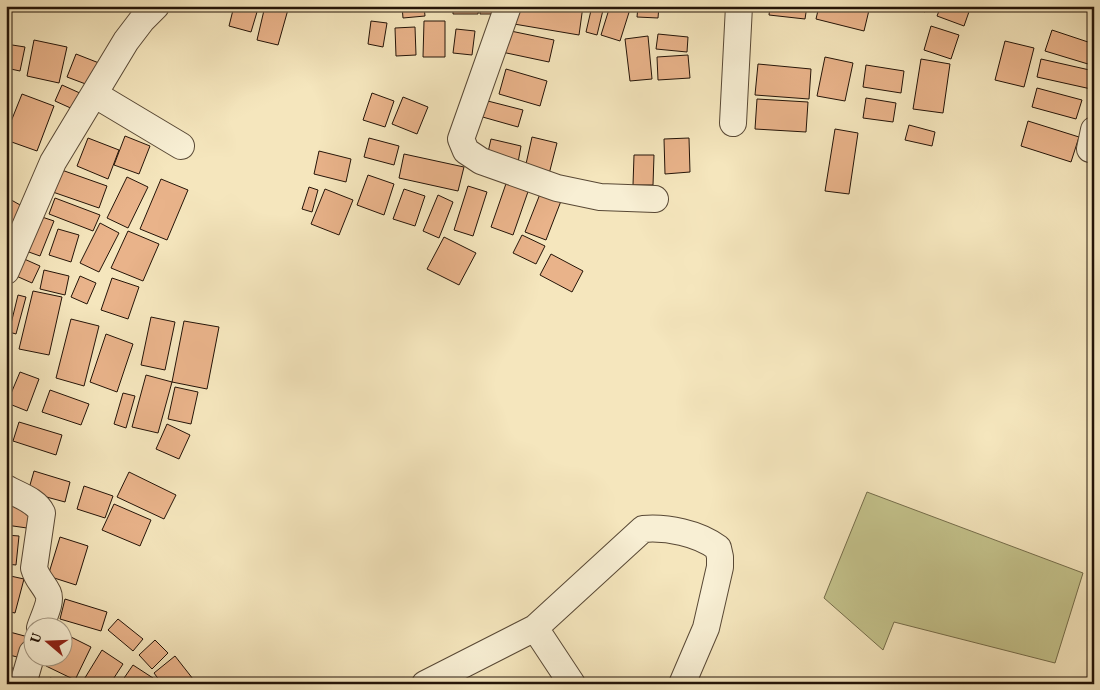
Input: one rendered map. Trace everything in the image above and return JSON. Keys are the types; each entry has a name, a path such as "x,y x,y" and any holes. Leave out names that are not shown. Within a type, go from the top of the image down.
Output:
{"street":[{"path":"6,271 53,162 126,41 142,20 156,6"},
{"path":"508,6 461,139 466,152 481,161 557,188 600,197 655,199"},
{"path":"734,123 739,6"},
{"path":"94,94 182,146"},
{"path":"6,488 35,503 40,507 42,513 34,568 36,576 48,592 49,598 43,618"},
{"path":"425,684 452,678 535,628 643,529 656,528 700,537 718,548 720,557 720,567 706,628 682,684"},
{"path":"535,628 572,684"},
{"path":"23,684 28,668"}],"shaded area":[{"path":"867,492 1083,573 1055,663 894,622 883,650 824,598"}],"building":[{"path":"234,6 257,12 251,32 229,26"},
{"path":"265,6 289,6 278,45 257,40"},
{"path":"402,6 424,6 425,16 403,18"},
{"path":"453,6 479,6 478,14 453,14"},
{"path":"480,6 503,6 502,14 480,14"},
{"path":"517,6 583,6 579,35 514,24"},
{"path":"592,6 604,6 597,35 586,32"},
{"path":"610,6 631,6 620,41 601,35"},
{"path":"638,6 659,6 658,18 637,17"},
{"path":"770,6 807,6 805,19 769,15"},
{"path":"819,6 870,6 864,31 816,19"},
{"path":"874,6 892,6 891,11"},
{"path":"911,6 928,6 925,12"},
{"path":"941,6 971,6 964,26 937,16"},
{"path":"371,21 387,23 383,47 368,44"},
{"path":"424,21 445,21 445,57 423,57"},
{"path":"931,26 959,35 951,59 924,50"},
{"path":"415,27 416,55 396,56 395,28"},
{"path":"456,29 475,31 472,55 453,53"},
{"path":"501,29 554,40 549,62 497,51"},
{"path":"1052,30 1094,44 1088,64 1045,51"},
{"path":"658,34 688,37 687,52 656,49"},
{"path":"648,36 652,79 630,81 625,39"},
{"path":"34,40 67,47 59,83 27,76"},
{"path":"1005,41 1034,48 1024,87 995,80"},
{"path":"6,44 25,47 20,71 6,68"},
{"path":"76,54 99,63 91,86 67,77"},
{"path":"688,55 690,78 658,80 657,57"},
{"path":"825,57 853,63 845,101 817,96"},
{"path":"921,59 950,64 943,113 913,109"},
{"path":"1041,59 1094,71 1091,89 1037,77"},
{"path":"758,64 811,69 809,99 755,95"},
{"path":"866,65 904,71 901,93 863,87"},
{"path":"506,69 547,81 540,106 499,94"},
{"path":"62,85 82,94 75,110 55,101"},
{"path":"1037,88 1082,100 1076,119 1032,107"},
{"path":"372,93 394,101 385,127 363,120"},
{"path":"22,94 54,106 37,151 6,140 6,134"},
{"path":"403,97 428,107 417,134 392,124"},
{"path":"476,98 523,110 518,127 472,114"},
{"path":"866,98 896,103 893,122 863,118"},
{"path":"757,99 808,102 806,132 755,129"},
{"path":"1028,121 1079,137 1071,162 1021,146"},
{"path":"909,125 935,132 932,146 905,140"},
{"path":"835,129 858,133 849,194 825,191"},
{"path":"125,136 150,146 139,174 114,165"},
{"path":"532,137 557,143 548,178 524,173"},
{"path":"88,138 119,150 108,179 77,166"},
{"path":"369,138 399,146 394,165 364,157"},
{"path":"689,138 690,172 665,174 664,139"},
{"path":"491,139 521,146 517,168 486,161"},
{"path":"319,151 351,159 346,182 314,174"},
{"path":"404,154 464,167 458,191 399,178"},
{"path":"634,155 654,155 653,185 633,185"},
{"path":"56,168 107,186 99,208 47,190"},
{"path":"368,175 394,184 384,215 357,205"},
{"path":"509,175 531,183 513,235 491,227"},
{"path":"127,177 148,187 128,228 107,218"},
{"path":"161,179 188,190 167,240 140,229"},
{"path":"468,186 487,192 473,236 454,230"},
{"path":"309,187 318,190 312,212 302,209"},
{"path":"325,189 353,200 339,235 311,224"},
{"path":"404,189 425,196 415,226 393,219"},
{"path":"540,194 561,201 546,240 525,232"},
{"path":"438,195 453,202 439,238 423,231"},
{"path":"6,197 29,210 14,237 6,233"},
{"path":"55,198 100,215 93,231 49,214"},
{"path":"39,216 54,221 40,256 26,251"},
{"path":"100,223 119,233 99,272 80,263"},
{"path":"58,229 79,235 71,262 49,255"},
{"path":"128,231 159,244 143,281 111,268"},
{"path":"522,235 545,246 536,264 513,253"},
{"path":"444,237 476,253 459,285 427,269"},
{"path":"551,254 583,271 572,292 540,275"},
{"path":"22,258 40,266 32,283 14,275"},
{"path":"44,270 69,276 65,295 40,289"},
{"path":"80,276 96,283 87,304 71,297"},
{"path":"112,278 139,287 128,319 101,310"},
{"path":"33,291 62,297 49,355 19,349"},
{"path":"18,295 26,297 16,334 9,332"},
{"path":"151,317 175,322 165,370 141,365"},
{"path":"71,319 99,326 84,386 56,378"},
{"path":"184,321 219,327 207,389 172,382"},
{"path":"106,334 133,344 117,392 90,382"},
{"path":"20,372 39,379 27,411 7,403"},
{"path":"146,375 172,382 158,433 132,427"},
{"path":"175,387 198,392 191,424 168,419"},
{"path":"50,390 89,404 81,425 42,412"},
{"path":"123,393 135,396 126,428 114,424"},
{"path":"19,422 62,435 56,455 13,441"},
{"path":"167,424 190,435 179,459 156,449"},
{"path":"34,471 70,482 65,502 28,492"},
{"path":"129,472 176,495 164,519 117,497"},
{"path":"84,486 113,496 105,518 77,509"},
{"path":"114,504 151,520 140,546 102,530"},
{"path":"6,505 30,508 27,528 6,525"},
{"path":"6,535 19,536 16,565 6,564"},
{"path":"60,537 88,546 76,585 48,576"},
{"path":"6,575 24,579 15,613 6,611"},
{"path":"65,599 107,612 101,631 72,623 72,618 60,618"},
{"path":"118,619 143,639 133,651 108,630"},
{"path":"6,631 22,635 22,658 6,654"},
{"path":"72,638 91,647 75,680 50,668 72,668"},
{"path":"155,640 168,653 152,669 139,655"},
{"path":"102,650 123,664 110,684 88,684 83,681"},
{"path":"175,656 193,679 187,684 162,684 154,673"},
{"path":"133,665 153,678 149,684 120,684"},
{"path":"6,666 13,668 8,684 6,684"},
{"path":"50,678 69,683 69,684 49,684"}]}
